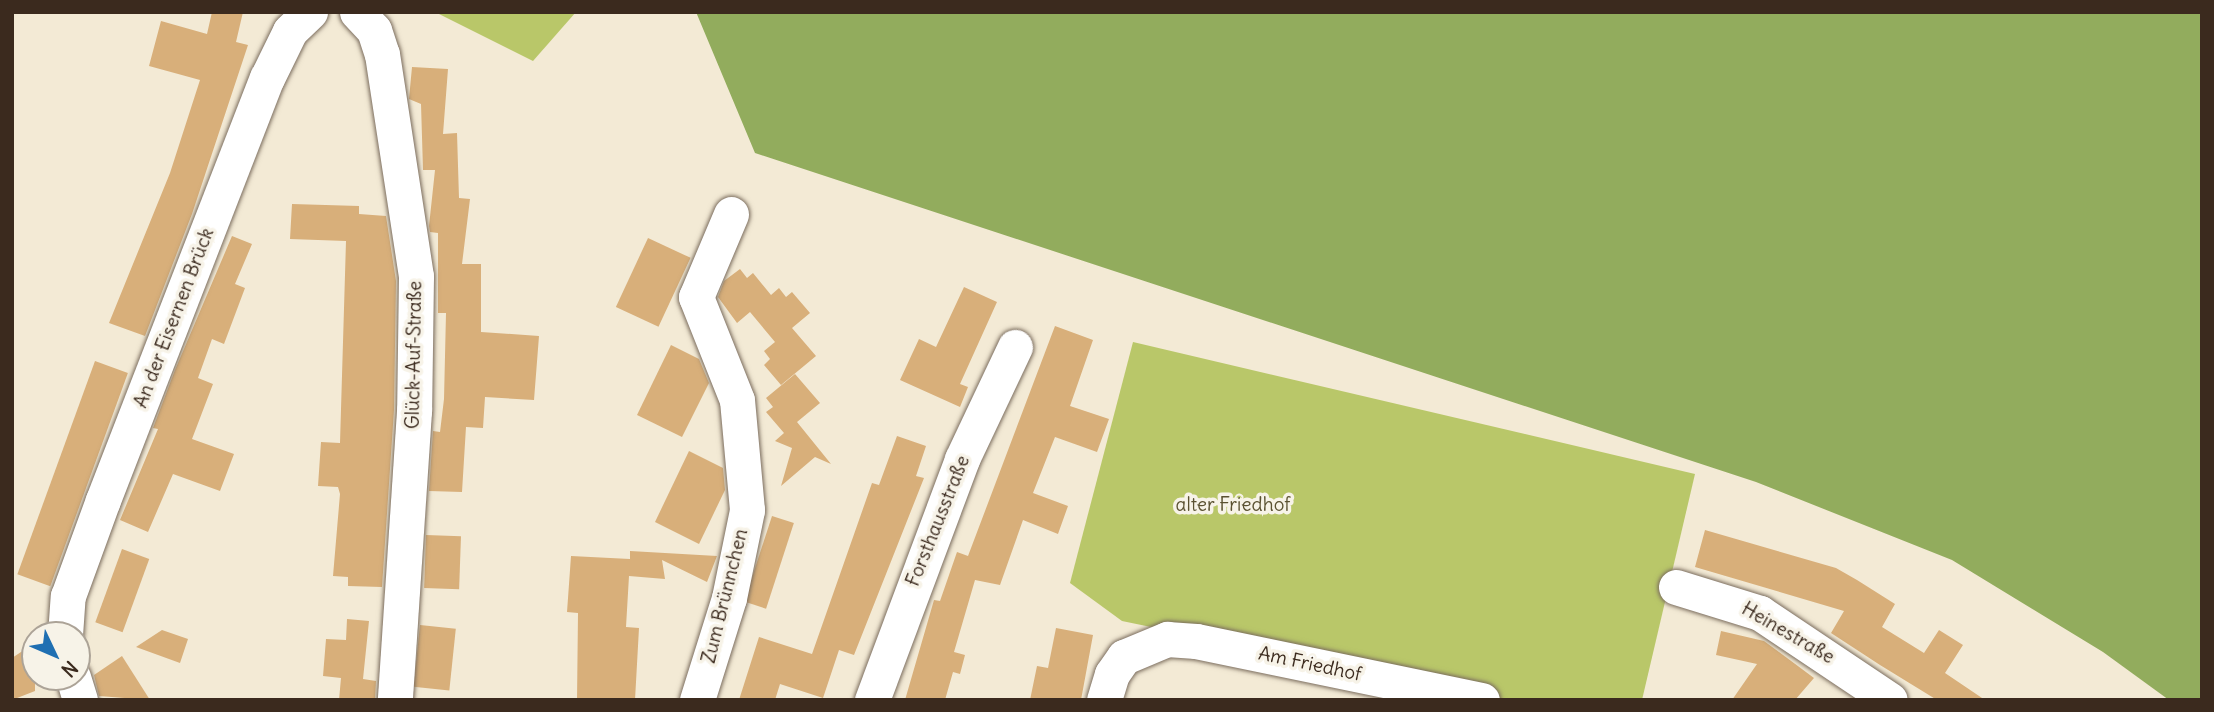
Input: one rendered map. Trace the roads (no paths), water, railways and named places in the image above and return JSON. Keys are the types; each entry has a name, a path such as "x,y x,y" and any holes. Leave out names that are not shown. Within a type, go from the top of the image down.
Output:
{"street":[{"name":"An der Eisernen Brück","path":"66,621 68,596 103,500 262,90 290,31 310,12"},
{"name":"Glück-Auf-Straße","path":"363,14 382,54 416,276 414,411 395,700"},
{"name":"Zum Brünnchen","path":"697,700 729,598 747,510 737,400 696,297 731,214"},
{"name":"Forsthausstraße","path":"872,700 962,459 1015,347"},
{"name":"Heinestraße","path":"1676,587 1760,613 1891,700"},
{"name":"Am Friedhof","path":"1104,700 1112,674 1138,648 1167,639 1196,640 1387,690 1482,700"}],"park label":[{"name":"alter Friedhof","path":"1233,505"}]}
